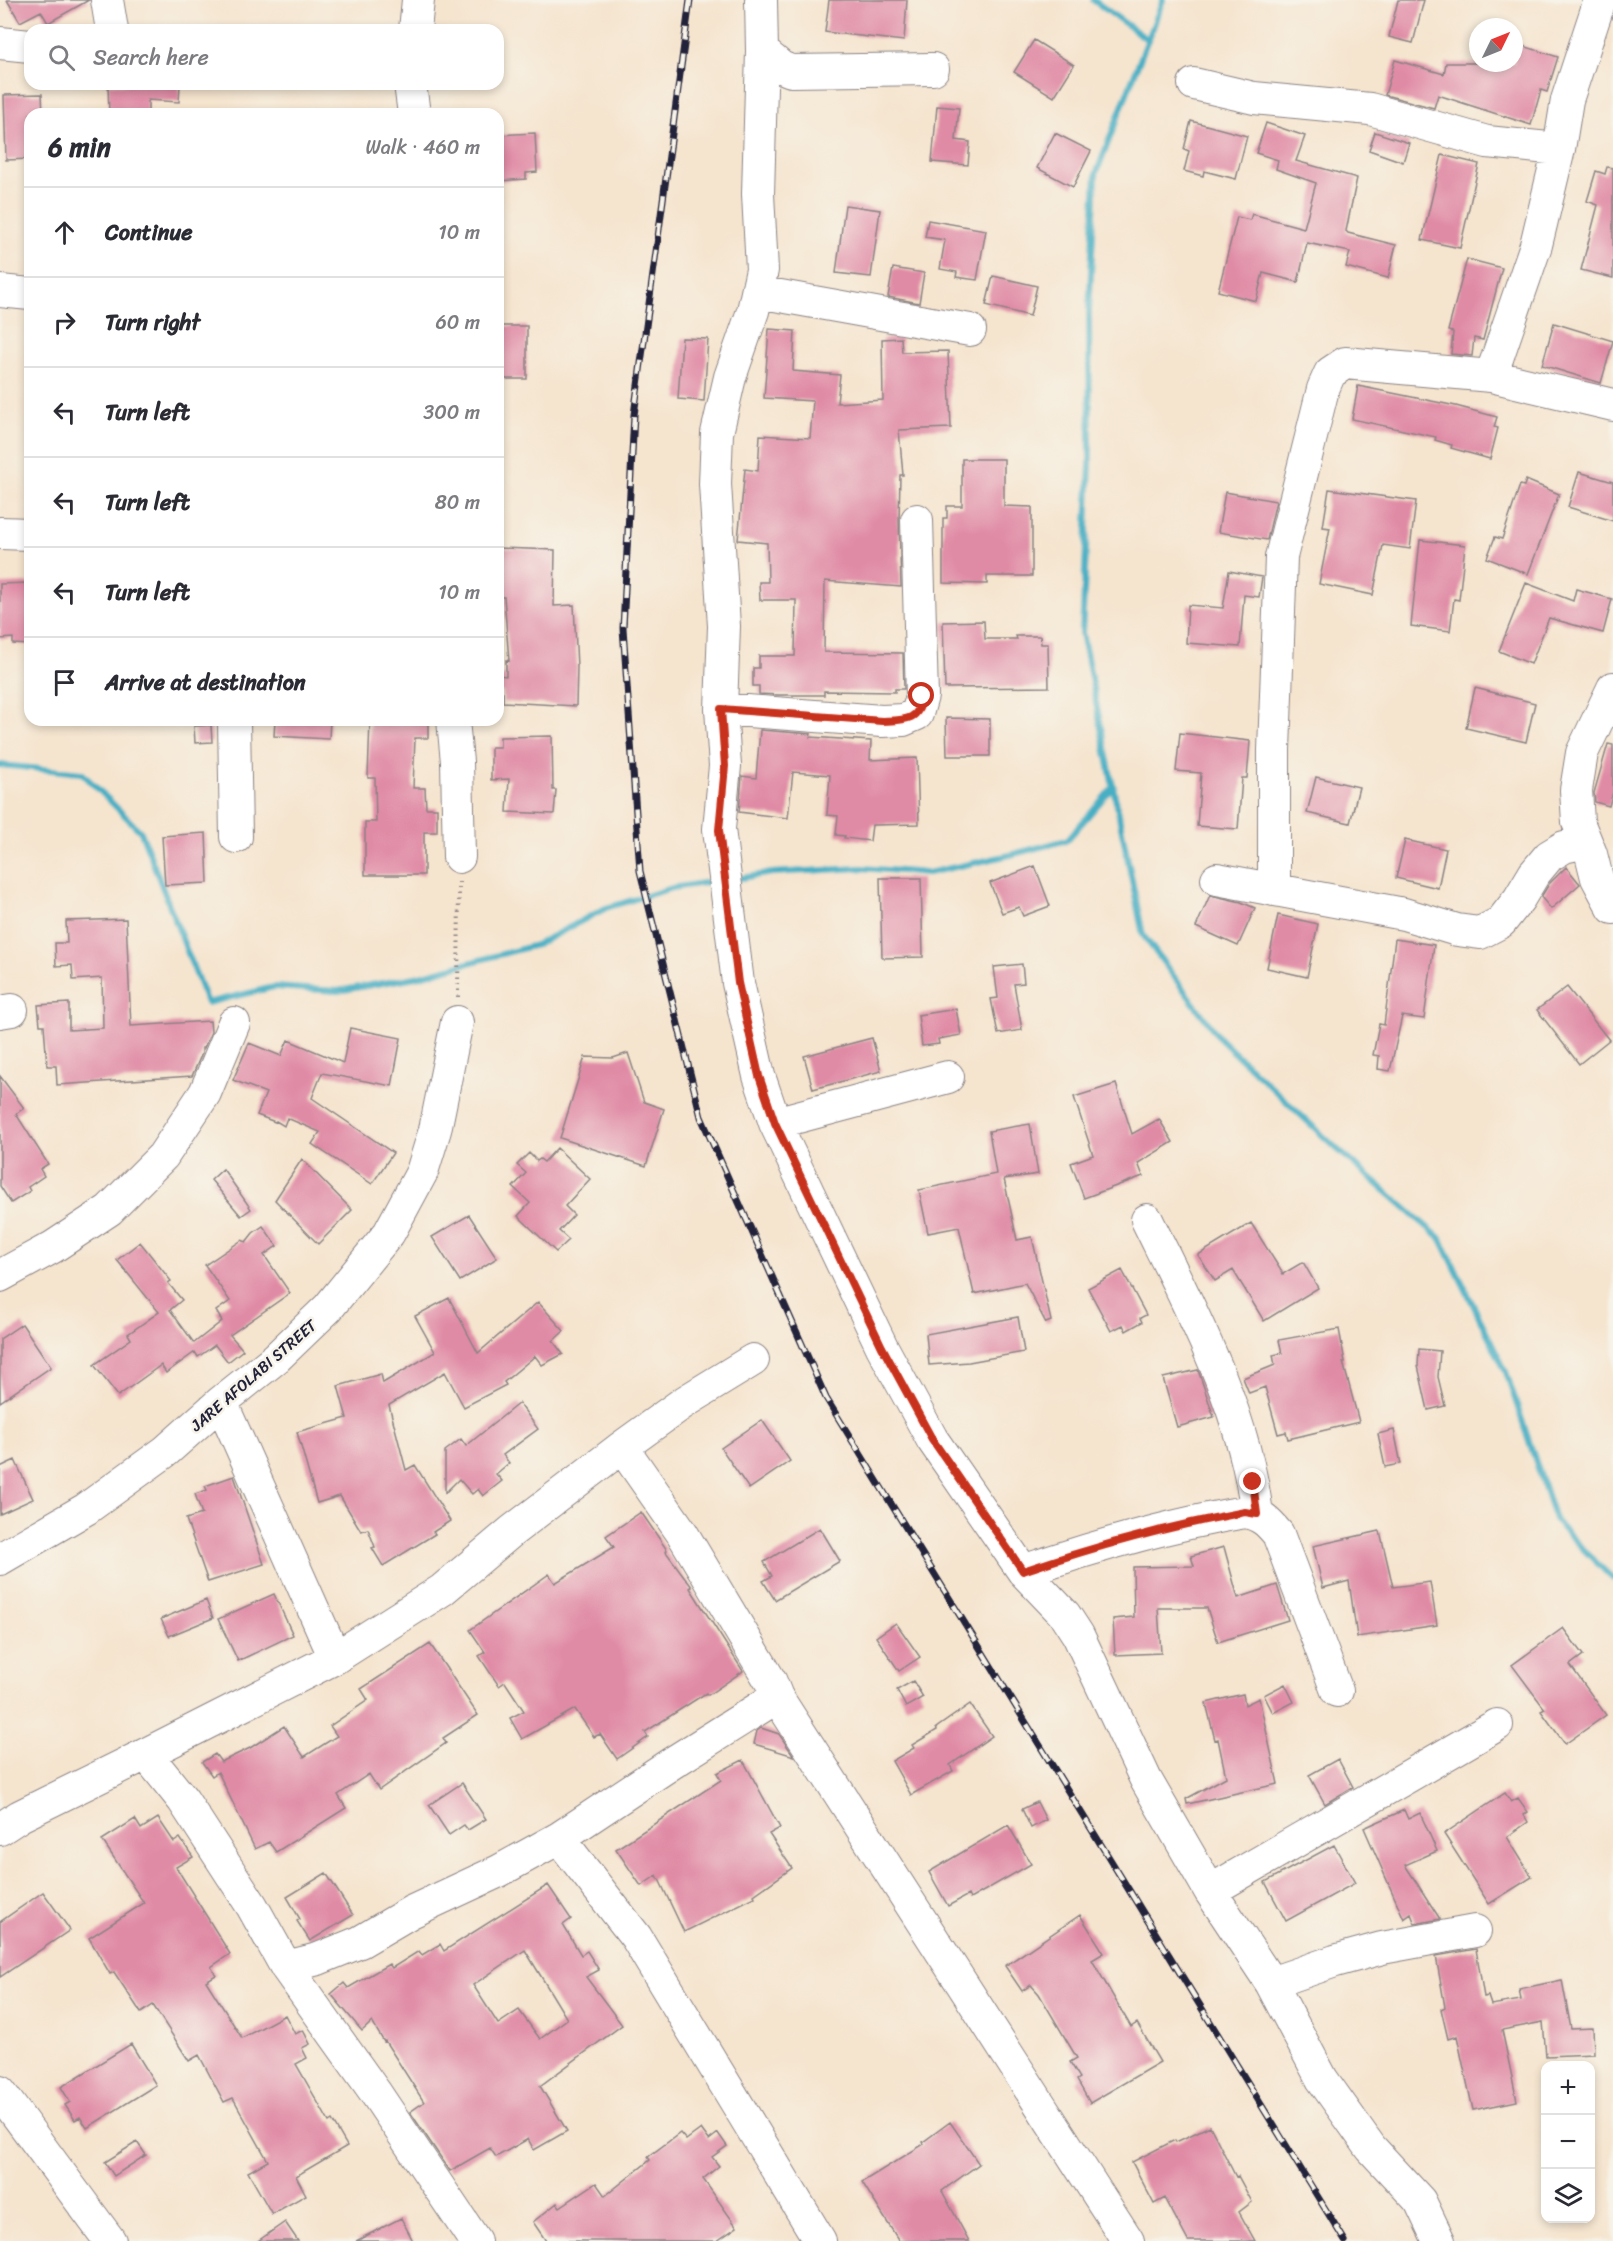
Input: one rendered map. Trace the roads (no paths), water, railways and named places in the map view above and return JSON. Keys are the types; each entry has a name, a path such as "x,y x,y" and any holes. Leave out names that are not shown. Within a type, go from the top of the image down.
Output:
{"street":[{"path":"107,0 111,24"},
{"path":"416,24 418,0"},
{"path":"761,0 758,194 762,270 758,292 730,377 717,433 716,484 724,626 721,709 725,766 719,830 738,983 759,1076 775,1123 882,1347 932,1439 1023,1571 1065,1615 1078,1635 1146,1780 1210,1892 1271,1983 1322,2079 1371,2148 1420,2201 1439,2241"},
{"path":"1491,376 1536,245 1559,148 1566,100 1600,0"},
{"path":"0,43 24,45"},
{"path":"762,51 781,67 791,71 933,69"},
{"path":"1194,84 1254,98 1370,109 1487,142 1559,148"},
{"path":"411,90 413,108"},
{"path":"0,291 24,293"},
{"path":"758,292 970,330"},
{"path":"1274,890 1274,750 1281,557 1323,389 1330,373 1344,363 1491,376 1613,405"},
{"path":"721,709 882,721 903,720 917,714 922,696 917,520"},
{"path":"0,533 24,534"},
{"path":"1613,688 1582,753 1576,790 1578,822 1597,878 1613,908"},
{"path":"234,726 236,837"},
{"path":"454,726 457,762 459,857"},
{"path":"1217,879 1404,914 1457,930 1480,933 1501,922 1519,899 1534,874 1550,856 1564,847 1586,842"},
{"name":"JARE AFOLABI STREET","path":"0,1559 86,1509 165,1451 220,1402 276,1358 328,1308 389,1233 422,1172 435,1130 458,1022"},
{"path":"0,1276 109,1210 163,1156 205,1093 234,1023"},
{"path":"775,1123 948,1077"},
{"path":"1147,1220 1206,1341 1236,1417 1253,1482 1257,1514"},
{"path":"0,1829 20,1816 335,1658 442,1590 512,1531 622,1447 684,1403 753,1360"},
{"path":"220,1402 335,1658"},
{"path":"622,1447 682,1533 771,1682 777,1697 1128,2241"},
{"path":"1023,1571 1094,1546 1142,1533 1245,1512 1257,1514 1267,1521 1278,1534 1337,1691"},
{"path":"286,1967 318,1959 360,1942 411,1912 499,1871 559,1838 777,1697"},
{"path":"1210,1892 1497,1725"},
{"path":"146,1754 183,1800 252,1906 286,1967 375,2092 475,2241"},
{"path":"559,1838 636,1937 820,2241"},
{"path":"1271,1983 1382,1948 1475,1931"},
{"path":"0,2092 110,2241"}],"waterway":[{"path":"1093,0 1148,40"},
{"path":"1163,0 1096,174 1089,312 1090,464 1082,633 1143,935 1221,1040 1337,1149 1441,1239 1506,1372 1556,1522 1613,1579"},
{"path":"0,765 82,773 141,832 207,1003 274,987 338,991 416,977 536,945 606,908 672,888 716,881"},
{"path":"735,879 772,873 861,868 928,873 1010,855 1067,840 1114,786"}],"railway":[{"path":"690,0 634,415 623,628 640,871 701,1117 826,1398 1345,2241"}]}
